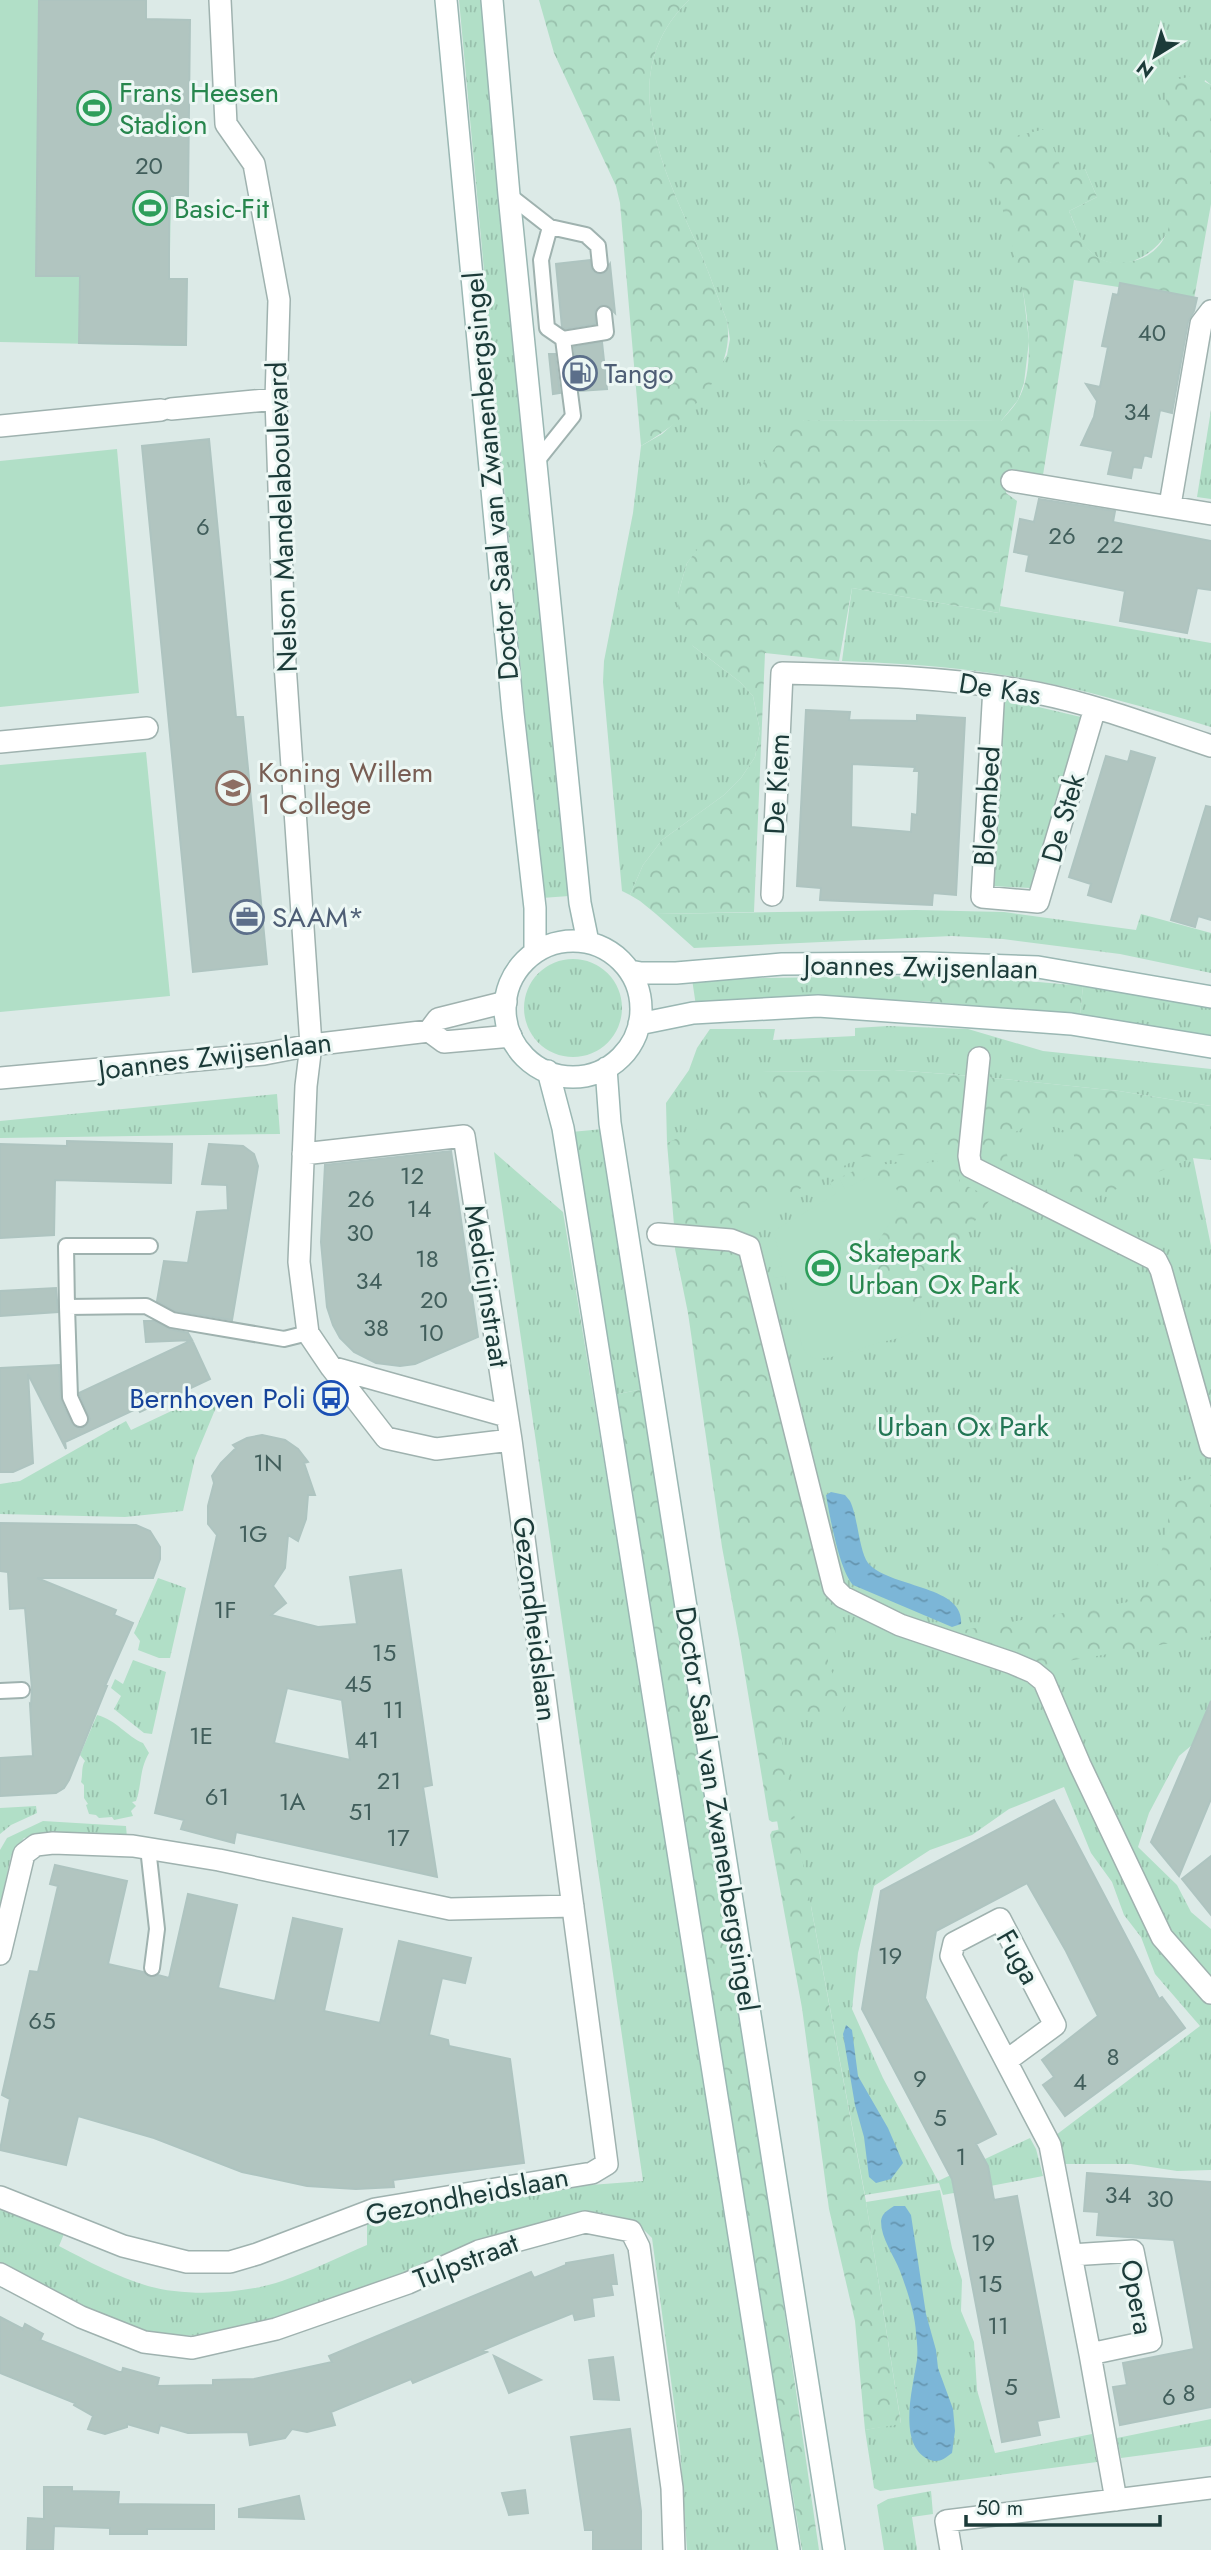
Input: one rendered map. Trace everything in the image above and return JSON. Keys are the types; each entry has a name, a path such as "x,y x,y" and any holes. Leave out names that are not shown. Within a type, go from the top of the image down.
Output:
{"street":[{"name":"Nelson Mandelaboulevard","path":"220,0 226,124 254,164 279,300 276,399 285,664 311,1045"},
{"name":"Doctor Saal van Zwanenbergsingel","path":"446,0 513,713 535,908 535,952"},
{"name":"Doctor Saal van Zwanenbergsingel","path":"492,0 580,903 588,942"},
{"path":"1170,505 1201,324 1211,311"},
{"path":"0,426 276,399"},
{"path":"1012,481 1170,505 1211,514"},
{"name":"De Kas","path":"782,673 903,676 1037,693 1095,708 1211,746"},
{"name":"De Kiem","path":"772,895 782,673"},
{"name":"Bloembed","path":"994,687 982,897 1011,900"},
{"name":"De Stek","path":"1011,900 1038,902 1095,708"},
{"path":"0,742 147,727"},
{"path":"588,942 611,953 629,971 640,996 639,1024 627,1049 606,1068 578,1076 548,1072 526,1057 511,1036 507,1025 506,1002 515,974 535,952 561,943 588,942"},
{"name":"Joannes Zwijsenlaan","path":"629,971 676,973 782,964 900,963 1038,967 1211,996"},
{"name":"Joannes Zwijsenlaan","path":"429,1031 438,1019 506,1002"},
{"name":"Joannes Zwijsenlaan","path":"639,1024 693,1013 818,1006 1071,1024 1211,1047"},
{"name":"Joannes Zwijsenlaan","path":"0,1078 264,1054 311,1045 429,1031 444,1042 511,1036"},
{"path":"311,1045 306,1086 299,1262 308,1333 386,1438 436,1450 511,1440"},
{"path":"979,1058 969,1156 971,1167 1156,1261 1161,1270 1211,1447"},
{"name":"Doctor Saal van Zwanenbergsingel","path":"606,1068 610,1123 834,2550"},
{"name":"Doctor Saal van Zwanenbergsingel","path":"548,1072 565,1141 789,2550"},
{"name":"Medicijnstraat","path":"303,1154 464,1136 506,1416 331,1367"},
{"path":"658,1234 730,1240 749,1248 834,1588 843,1597 900,1625 1012,1662 1033,1672 1044,1681 1080,1765 1162,1937 1211,1993"},
{"name":"Gezondheidslaan","path":"0,2197 123,2246 187,2263 230,2262 376,2209 592,2173 607,2164 506,1416"},
{"path":"0,1954 24,1854 36,1845 53,1843 148,1848 219,1860 450,1909 573,1906"},
{"name":"Fuga","path":"1006,2061 1055,2025 1000,1919 954,1944 951,1956 1006,2061 1050,2145 1053,2159"},
{"name":"Opera","path":"1053,2159 1116,2500"},
{"name":"Tulpstraat","path":"0,2274 81,2317 144,2342 192,2348 276,2329 408,2283 479,2251 584,2222 631,2231 639,2247 669,2461 674,2550"},
{"name":"Opera","path":"1071,2255 1133,2251 1149,2329 1151,2342 1090,2354"},
{"path":"951,2550 946,2521 1211,2487"}],"lane":[{"path":"509,195 550,226 586,235 598,246 600,265"},
{"path":"550,226 541,260 547,328 563,339 606,332 604,314"},
{"path":"537,461 573,416 563,339"},
{"path":"80,1419 70,1397 66,1246 150,1246"},
{"path":"67,1307 146,1306 172,1320 284,1339 308,1333"},
{"path":"0,1691 23,1690"},
{"path":"148,1848 158,1929 152,1968"}],"green space":[{"name":"Frans Heesen Stadion","path":"0,0 146,0 146,20 171,196 169,308 185,309 185,346 0,342"},
{"path":"459,0 482,0 569,896 542,898"},
{"path":"539,0 689,0 665,30 653,62 649,95 653,129 663,163 727,321 728,341 724,360 704,395 674,424 641,446 620,203 616,186 554,53"},
{"path":"689,0 1211,0 1211,85 1205,80 1169,230 1144,256 1134,261 1111,263 1100,259 1083,242 1069,211 1097,197 1085,169 1023,290 1029,341 1024,383 1018,400 1001,421 804,420 687,563 678,594 693,646 740,682 753,696 760,731 755,757 741,778 724,795 662,840 643,865 630,895 622,891 603,682 604,661 633,513 641,446 662,434 696,403 727,355 730,339 727,321 663,163 653,129 649,95 653,62 665,30"},
{"path":"1194,76 1211,85 1211,204 1194,299 1074,280 1043,475 1011,469 1006,493 1017,501 999,613 852,588 839,661 765,653 754,912 656,914 630,895 643,865 662,840 724,795 741,778 755,757 760,731 753,696 740,682 693,646 684,633 679,619 678,594 687,563 793,424 804,420 1001,421 1018,400 1027,375 1029,344 1019,273 983,143 1046,129 1063,173 1085,169 1097,197 1069,211 1089,250 1105,261 1119,263 1137,260 1154,251 1164,238 1171,221 1173,182 1166,102 1173,80"},
{"path":"1211,410 1211,499 1197,497"},
{"path":"117,449 139,693 0,707 0,461"},
{"path":"852,588 999,613 1000,606 1211,643 1211,727 1095,694 1006,675 943,667 842,661"},
{"path":"1000,698 1081,717 1030,888 991,886"},
{"path":"146,752 170,996 0,1012 0,765"},
{"path":"916,910 1004,912 1136,930 1141,914 1211,933 1211,973 1120,954 1003,939 952,936 694,948 656,914"},
{"path":"573,959 592,962 608,973 619,989 622,1008 619,1027 608,1043 592,1054 573,1057 554,1054 538,1043 527,1027 524,1008 527,989 538,973 554,962"},
{"path":"922,976 922,1001 810,999 696,1006 692,979"},
{"path":"922,976 995,978 1083,986 1080,1015 922,1001"},
{"path":"1083,986 1211,1005 1211,1036 1080,1015"},
{"name":"Urban Ox Park","path":"888,1026 968,1029 1043,1051 1211,1069 1211,1106 1119,1091 894,1070 756,1072 1027,1089 1193,1158 1211,1246 1211,1701 1192,1745 1179,1756 1149,1813 1138,1847 1177,1885 1191,1912 1211,1929 1211,1979 1172,1934 1075,1775 1211,2000 1211,2170 1177,2171 1131,2164 1065,2164 1056,2135 1200,2026 1155,1974 1141,1937 1124,1915 1112,1882 1091,1853 1064,1787 1009,1809 972,1835 930,1850 874,1886 858,1953 852,2009 883,2078 938,2181 1030,2138 1036,2149 1043,2176 943,2195 939,2183 865,2195 811,1906 793,1916 716,1456 671,1141 667,1143 666,1103 689,1070 697,1048 710,1029 775,1029 773,1040 855,1036 855,1028"},
{"path":"894,1070 971,1076 962,1152 861,1157 757,1211 748,1233 674,1225 667,1143 702,1127 719,1113 740,1102 763,1102 756,1072"},
{"path":"985,1077 1119,1091 1211,1106 1211,1160 1192,1158 1073,1207 1042,1192 1077,1172 1070,1134 1040,1118 1005,1138 1010,1176 979,1158"},
{"path":"277,1094 280,1134 0,1138 0,1121"},
{"path":"603,1129 643,1389 613,1395 571,1132"},
{"path":"494,1152 563,1212 677,1905 778,2550 687,2550 680,2448 652,2238 634,2220 601,2213 521,2227 305,2316 227,2335 167,2336 109,2321 0,2267 0,2202 66,2229 59,2246 114,2273 148,2286 197,2293 251,2289 293,2277 367,2245 367,2223 432,2203 503,2192 643,2181"},
{"path":"960,1161 959,1182 991,1198 917,1304 878,1281 872,1274 870,1265 876,1245 898,1206 898,1194 894,1185 886,1178 874,1175 845,1188 839,1178 866,1165"},
{"name":"Skatepark Urban Ox Park","path":"870,1176 880,1176 890,1181 897,1189 898,1199 897,1209 870,1257 870,1270 879,1282 915,1304 921,1317 920,1324 905,1336 816,1359 807,1354 802,1346 785,1276 774,1278 772,1269 782,1266 774,1234 777,1229 836,1194 830,1183 839,1178 845,1189"},
{"path":"676,1240 721,1247 737,1256 743,1263 835,1621 836,1645 828,1650 828,1665 848,1701 841,1717 825,1721 793,1719 787,1723 781,1736 795,1819 772,1822 769,1820 722,1547 688,1313 675,1249"},
{"path":"643,1389 734,1963 819,2550 802,2550 707,1986 613,1395"},
{"path":"197,1399 217,1405 195,1458 183,1511 125,1517 0,1514 0,1484 20,1481 126,1421 131,1430"},
{"path":"1211,1475 1211,1636 1039,1666 952,1632 1140,1600 1160,1559 1175,1482"},
{"path":"158,1578 186,1588 170,1658 159,1658 138,1650 140,1641 134,1633"},
{"path":"133,1660 166,1672 152,1734 144,1733 114,1709 121,1696 111,1688 115,1679 123,1684"},
{"path":"97,1715 143,1743 149,1753 136,1801 132,1802 136,1806 131,1811 133,1816 114,1820 112,1817 99,1818 89,1814 84,1798 84,1785 81,1782 85,1761 80,1755"},
{"path":"36,1806 37,1813 11,1825 0,1834 0,1808"},
{"path":"43,1821 126,1826 127,1838 46,1834 24,1838 11,1856 0,1905 0,1850 7,1838"},
{"path":"796,1826 866,2202 901,2424 865,2430 855,2321 829,2209 802,2008 770,1835 772,1831"},
{"path":"940,2190 952,2248 962,2280 961,2311 974,2342 977,2390 995,2453 1092,2434 1097,2462 880,2491 874,2488 865,2430 901,2423 866,2202"},
{"path":"1211,2419 1211,2446 1121,2458 1117,2438"},
{"path":"931,2491 933,2514 912,2517 917,2550 884,2550 877,2505 888,2499"}],"water":[{"path":"831,1492 845,1495 850,1501 868,1563 892,1578 939,1594 959,1611 961,1624 952,1627 853,1585 843,1567 836,1542 826,1495"},
{"path":"846,2025 852,2030 858,2076 888,2128 903,2163 891,2179 876,2183 869,2177 864,2137 855,2105 843,2034"},
{"path":"894,2206 905,2206 911,2215 926,2314 938,2368 953,2409 955,2431 952,2453 938,2461 928,2459 918,2452 910,2428 909,2414 917,2357 915,2325 905,2286 885,2241 881,2221 884,2214"}],"building":[{"name":"Frans Heesen Stadion","path":"39,0 146,0 146,19 190,20 188,196 170,196 169,226 169,279 187,279 186,345 79,343 80,276 36,276"},
{"path":"590,260 592,270 597,274 605,273 610,264 615,313 608,306 602,305 595,311 595,324 565,329 562,327 556,264"},
{"path":"1120,283 1197,298 1188,322 1172,413 1160,410 1151,457 1144,455 1141,468 1133,467 1131,478 1108,474 1113,451 1081,445 1094,417 1097,401 1086,384 1100,387 1108,347 1102,346 1113,294 1118,295"},
{"path":"602,342 607,389 579,391 574,347"},
{"path":"549,354 555,354 560,393 553,394"},
{"path":"209,439 236,717 243,717 267,964 193,972 142,446"},
{"path":"1039,499 1115,511 1113,522 1211,541 1211,590 1197,588 1187,633 1120,621 1125,591 1026,571 1029,555 1014,552 1020,519 1034,522"},
{"path":"806,710 850,712 849,720 917,721 917,715 965,718 956,895 933,893 932,905 820,900 821,888 797,886","holes":["852,764 915,767 914,771 919,771 917,815 912,814 911,832 851,827"]},
{"path":"1131,751 1155,758 1111,902 1088,895 1091,884 1069,877 1106,756 1128,762"},
{"path":"1206,806 1211,807 1211,920 1198,916 1195,927 1171,920"},
{"path":"67,1141 172,1144 171,1183 55,1180 54,1235 0,1238 0,1144 67,1146"},
{"path":"209,1144 243,1146 254,1154 258,1166 232,1320 175,1311 157,1301 164,1261 188,1263 197,1212 228,1210 227,1185 202,1184"},
{"path":"451,1151 478,1337 415,1364 400,1366 376,1363 354,1352 340,1338 327,1307 321,1242 325,1165"},
{"path":"56,1288 58,1312 0,1316 0,1291"},
{"path":"144,1321 154,1321 170,1329 188,1333 192,1340 146,1342"},
{"path":"192,1340 210,1379 140,1412 138,1408 65,1442 66,1449 28,1374 33,1463 13,1472 0,1472 0,1368 59,1365 61,1401 72,1424 80,1429 87,1425 90,1419 79,1393"},
{"path":"262,1435 285,1440 298,1449 308,1462 304,1463 315,1495 308,1495 306,1519 298,1541 288,1535 285,1568 273,1586 286,1603 271,1615 318,1627 357,1624 350,1577 401,1570 432,1785 423,1787 437,1877 236,1832 234,1843 181,1829 184,1820 155,1813 217,1535 208,1524 208,1506 214,1483 212,1476 236,1448 233,1445","holes":["287,1688 342,1700 350,1760 274,1743"]},
{"path":"0,1523 136,1525 150,1531 160,1547 160,1559 153,1578 37,1578 116,1610 114,1615 133,1623 105,1686 69,1780 64,1788 56,1793 0,1796 0,1758 33,1756 30,1704 32,1689 25,1608 10,1609 8,1572 0,1571"},
{"path":"1211,1701 1211,1799 1179,1876 1151,1842"},
{"path":"1054,1800 1159,1999 1162,1997 1185,2028 1065,2116 1043,2085 1054,2077 1042,2060 1098,2016 1066,1951 1027,1883 936,1931 925,1998 996,2134 976,2144 988,2166 994,2200 1017,2196 1059,2417 1037,2421 1040,2435 1002,2442 952,2179 862,2009 881,1891"},
{"path":"1211,1856 1211,1915 1182,1879"},
{"path":"55,1865 127,1881 108,1964 143,1972 150,1977 158,1975 169,1978 188,1894 237,1905 218,1988 275,2001 293,1918 342,1929 324,2011 380,2023 399,1941 471,1958 465,1983 442,1978 429,2035 448,2040 449,2046 510,2059 524,2163 393,2180 394,2187 356,2189 307,2186 242,2172 154,2138 78,2116 66,2165 0,2150 10,2099 2,2095 30,1971 38,1972 58,1886 50,1884"},
{"path":"1087,2173 1211,2182 1211,2407 1120,2425 1113,2387 1127,2385 1123,2363 1194,2349 1174,2240 1097,2235 1099,2212 1084,2211"},
{"path":"613,2255 617,2284 611,2284 613,2295 592,2298 594,2316 575,2320 573,2313 483,2350 487,2352 413,2383 411,2379 331,2412 335,2425 307,2432 292,2429 285,2438 250,2445 248,2432 188,2433 160,2425 158,2433 127,2424 127,2427 105,2434 88,2429 93,2416 74,2405 75,2403 0,2373 0,2317 23,2329 25,2324 43,2334 40,2340 119,2372 122,2372 123,2368 159,2378 157,2386 213,2385 213,2380 254,2379 332,2362 329,2356 531,2272 534,2278 566,2263"},
{"path":"494,2356 541,2380 509,2393"},
{"path":"613,2357 619,2400 594,2399 589,2360"},
{"path":"630,2429 641,2511 641,2550 593,2550 593,2530 585,2530 571,2437"},
{"path":"44,2487 72,2487 72,2491 119,2492 118,2504 214,2505 214,2529 147,2529 147,2534 110,2534 110,2528 54,2526 53,2550 27,2550 28,2518 44,2519"},
{"path":"525,2490 528,2513 509,2515 502,2493"},
{"path":"299,2496 304,2519 239,2517 239,2509"}],"place":[{"name":"Frans Heesen Stadion","path":"94,108"},
{"name":"Basic-Fit","path":"150,208"},
{"name":"Tango","path":"580,373"},
{"name":"Koning Willem 1 College","path":"233,788"},
{"name":"SAAM*","path":"247,917"},
{"name":"Skatepark Urban Ox Park","path":"823,1268"},
{"name":"Bernhoven Poli","path":"331,1398"}]}
